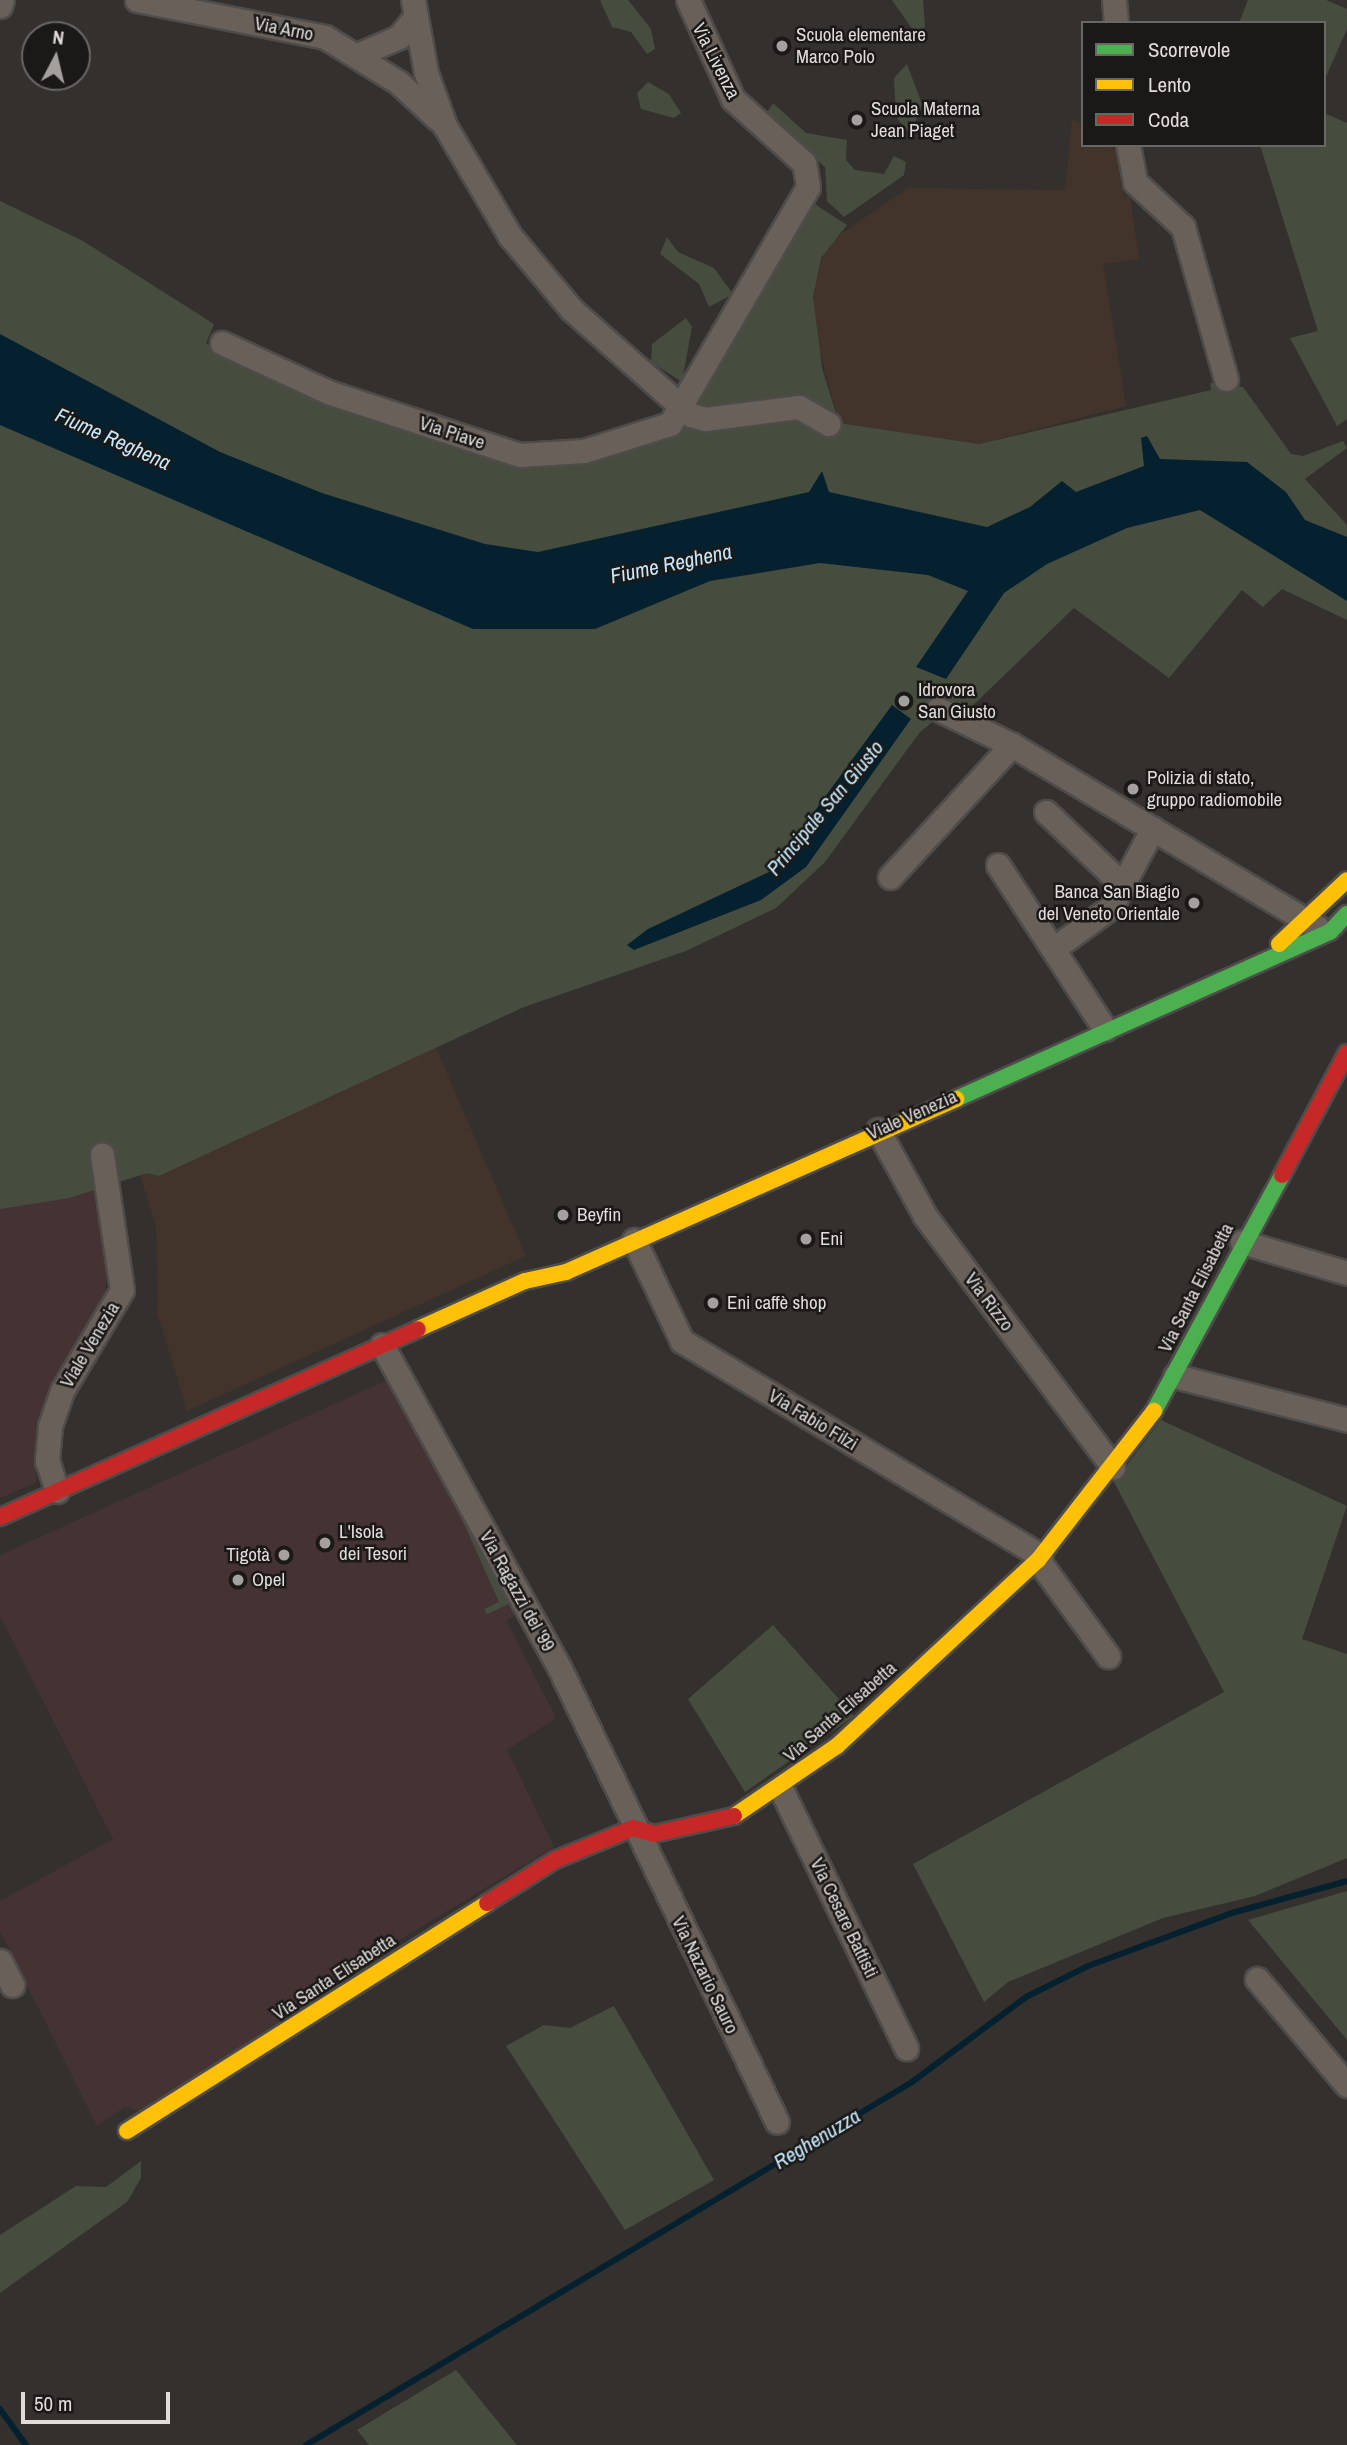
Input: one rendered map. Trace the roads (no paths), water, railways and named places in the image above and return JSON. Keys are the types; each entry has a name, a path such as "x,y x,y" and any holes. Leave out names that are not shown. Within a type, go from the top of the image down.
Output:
{"main road":[{"name":"Viale Venezia","path":"1259,960 1305,922 1347,880"},
{"name":"Viale Venezia","path":"1326,901 1347,893"},
{"name":"Viale Venezia","path":"0,1517 386,1352 1259,960 1338,930 1347,914"},
{"name":"Via Santa Elisabetta","path":"127,2131 555,1860 633,1828 654,1834 715,1824 781,1788 837,1746 1039,1558 1113,1467 1175,1376 1242,1242 1346,1055"},
{"name":"Viale Venezia","path":"0,1535 386,1352"}],"street":[{"path":"0,6 2,0"},
{"name":"Via Arno","path":"137,0 288,27 358,55 446,126"},
{"name":"Via Livenza","path":"688,0 733,99 794,153 808,176"},
{"path":"1114,0 1116,21"},
{"path":"358,55 399,37 414,8"},
{"path":"414,8 426,74 446,126 510,236 546,280 681,405 705,419 799,407 829,424"},
{"path":"1128,147 1135,182 1183,227 1226,379"},
{"name":"Via Piave","path":"222,343 328,393 520,455 584,451 659,431 681,405 808,187 808,176"},
{"path":"938,709 1013,745 1305,922 1338,930"},
{"path":"890,877 1013,745"},
{"path":"1046,812 1123,885"},
{"path":"1053,949 1111,907 1153,828"},
{"path":"998,865 1105,1029"},
{"name":"Via Rizzo","path":"878,1130 925,1216 1113,1467"},
{"name":"Viale Venezia","path":"57,1491 47,1461 53,1417 62,1391 122,1290 102,1154"},
{"name":"Via Fabio Filzi","path":"634,1240 682,1340 1039,1558"},
{"path":"1242,1242 1347,1273"},
{"name":"Via Ragazzi del '99","path":"386,1352 560,1669 633,1828"},
{"path":"1175,1376 1347,1420"},
{"name":"Viale Venezia","path":"26,1524 57,1491 95,1492"},
{"path":"1039,1558 1108,1656"},
{"name":"Via Cesare Battisti","path":"781,1788 906,2048"},
{"name":"Via Nazario Sauro","path":"633,1828 777,2122"},
{"path":"0,1961 12,1985"},
{"path":"1257,1979 1346,2081"}],"water":[{"name":"Fiume Reghena","path":"0,334 220,452 322,493 485,544 538,552 809,492 822,471 829,492 987,527 1030,507 1062,481 1076,492 1144,466 1141,438 1147,436 1160,459 1247,462 1286,492 1305,520 1347,537 1347,601 1200,510 1127,528 1047,564 1004,593 946,679 916,667 968,591 928,575 820,563 710,581 595,629 473,629 0,425"},
{"name":"Principale San Giusto","path":"892,705 911,719 806,867 761,900 634,950 627,945 648,929 771,871"}],"waterway":[{"name":"Reghenuzza","path":"306,2445 912,2082 1026,1997 1088,1966 1232,1913 1347,1881"},
{"name":"Reghenuzza","path":"0,2409 26,2445"}],"place":[{"name":"Scuola elementare Marco Polo","path":"782,46"},
{"name":"Scuola Materna Jean Piaget","path":"857,120"},
{"name":"Idrovora San Giusto","path":"904,701"},
{"name":"Polizia di stato, gruppo radiomobile","path":"1133,789"},
{"name":"Banca San Biagio del Veneto Orientale","path":"1194,903"},
{"name":"Beyfin","path":"563,1215"},
{"name":"Eni","path":"806,1239"},
{"name":"Eni caffè shop","path":"713,1303"},
{"name":"L'Isola dei Tesori","path":"325,1543"},
{"name":"Tigotà","path":"284,1555"},
{"name":"Opel","path":"238,1580"}]}
